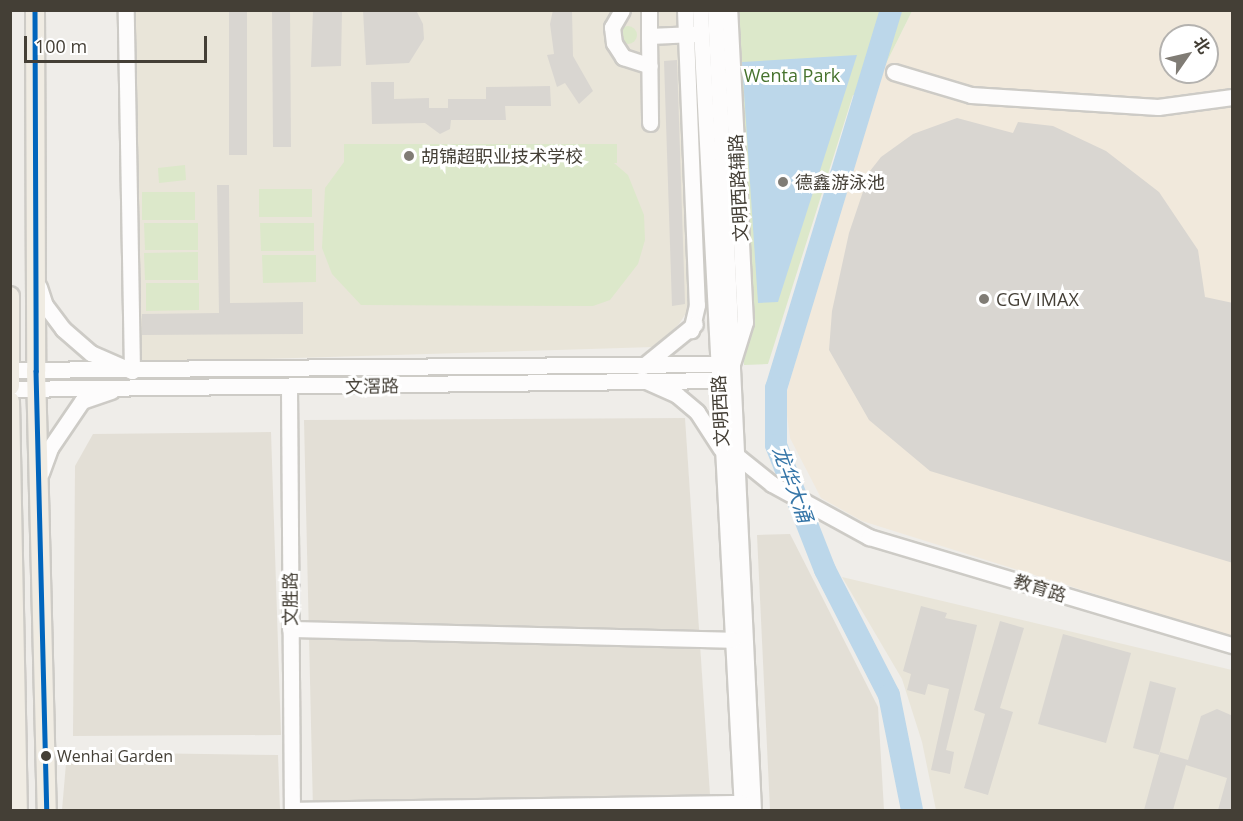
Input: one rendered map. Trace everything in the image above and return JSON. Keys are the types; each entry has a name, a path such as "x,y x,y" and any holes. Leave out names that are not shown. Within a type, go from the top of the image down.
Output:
{"main road":[{"path":"35,10 37,380 47,810"},
{"path":"10,296 11,379"},
{"path":"10,401 14,732 18,810"}],"street":[{"path":"126,10 130,378"},
{"path":"622,10 612,27 614,43 623,57 650,66"},
{"path":"649,10 650,123"},
{"path":"686,10 694,34 696,305 691,330"},
{"name":"文明西路","path":"700,10 694,34 713,290 725,372"},
{"name":"文明西路","path":"715,10 725,372 745,808"},
{"name":"文明西路辅路","path":"725,372 745,322 729,10"},
{"path":"649,36 694,34"},
{"path":"894,72 971,95 1158,107 1233,97"},
{"path":"36,279 45,304 63,329 91,353 130,378"},
{"path":"713,290 691,330 643,374 677,395 697,412 729,453"},
{"name":"文滘路","path":"130,378 289,387 725,372"},
{"name":"文滘路","path":"11,379 643,374"},
{"path":"40,476 50,448 82,402 130,378"},
{"name":"文胜路","path":"289,387 292,810"},
{"name":"文明西路","path":"729,453 733,639 745,808"},
{"name":"教育路","path":"729,453 772,484 849,528 1233,645"},
{"path":"290,629 733,639"},
{"path":"292,810 745,808"}],"shaded area":[{"name":"胡锦超职业技术学校","path":"126,11 683,11 694,301 679,324 654,347 135,363"},
{"path":"912,11 1232,11 1232,637 862,521 821,498 790,438 785,399 869,98"},
{"path":"685,418 711,810 313,810 304,420"},
{"path":"271,432 281,735 73,736 75,466 93,434"},
{"path":"790,534 878,707 884,810 770,810 757,535"},
{"path":"842,577 1232,670 1232,810 936,810 922,742 902,679"},
{"path":"67,752 278,755 280,810 62,810"}],"green space":[{"name":"Wenta Park","path":"725,11 912,11 869,98 853,95 768,364 744,365"},
{"path":"628,26 634,29 637,35 634,41 628,44 622,41 619,35 622,29"},
{"path":"344,144 617,144 617,163 614,163 628,175 644,215 645,240 638,264 610,300 593,306 361,305 332,274 322,248 325,188 344,162"},
{"path":"185,165 186,180 159,183 158,168"},
{"path":"259,189 312,189 312,217 259,217"},
{"path":"142,192 195,192 195,220 142,220"},
{"path":"144,223 198,223 198,250 145,250"},
{"path":"260,223 314,223 314,251 261,251"},
{"path":"198,252 198,280 145,280 144,253"},
{"path":"262,255 316,255 316,282 263,283"},
{"path":"146,283 199,283 199,310 146,311"}],"water":[{"name":"德鑫游泳池","path":"857,55 778,302 758,303 742,62"}],"building":[{"path":"272,10 290,10 291,147 273,147"},
{"path":"313,10 342,10 341,66 311,67"},
{"path":"363,10 417,12 423,24 424,39 409,63 366,65"},
{"path":"553,10 572,10 573,56 593,91 579,104 565,83 557,87 547,55 554,54 550,24"},
{"path":"229,11 247,11 247,155 229,155"},
{"path":"677,60 685,304 672,306 664,61"},
{"path":"371,82 394,82 394,99 429,98 429,108 448,108 448,99 486,99 486,87 550,86 551,106 505,106 506,120 451,120 450,129 440,134 425,123 372,124"},
{"path":"957,118 1013,133 1018,122 1053,126 1106,151 1159,192 1198,250 1205,297 1233,303 1233,563 930,471 869,420 829,350 832,311 849,233 870,171 881,157 913,134"},
{"path":"217,185 229,185 230,303 303,302 303,334 142,335 142,314 219,313"},
{"path":"921,606 947,613 945,618 977,625 946,750 954,752 950,774 931,770 949,689 928,684 925,695 907,690 911,674 903,671"},
{"path":"1000,621 1024,628 1000,708 1013,712 988,795 964,788 985,714 974,710"},
{"path":"1063,634 1131,653 1106,743 1038,724"},
{"path":"1150,681 1176,688 1159,755 1133,748"},
{"path":"1217,709 1233,716 1233,810 1218,810 1229,771 1227,778 1186,765 1173,810 1144,810 1160,752 1188,760 1201,716"}],"waterway":[{"name":"龙华大涌","path":"891,10 776,388 776,445 825,570 889,695 912,810"}],"transit line":[{"path":"35,10 36,371 47,810"}],"place":[{"name":"胡锦超职业技术学校","path":"409,156"},
{"name":"德鑫游泳池","path":"783,182"},
{"name":"CGV IMAX","path":"984,299"},
{"name":"Wenhai Garden","path":"46,756"}]}
